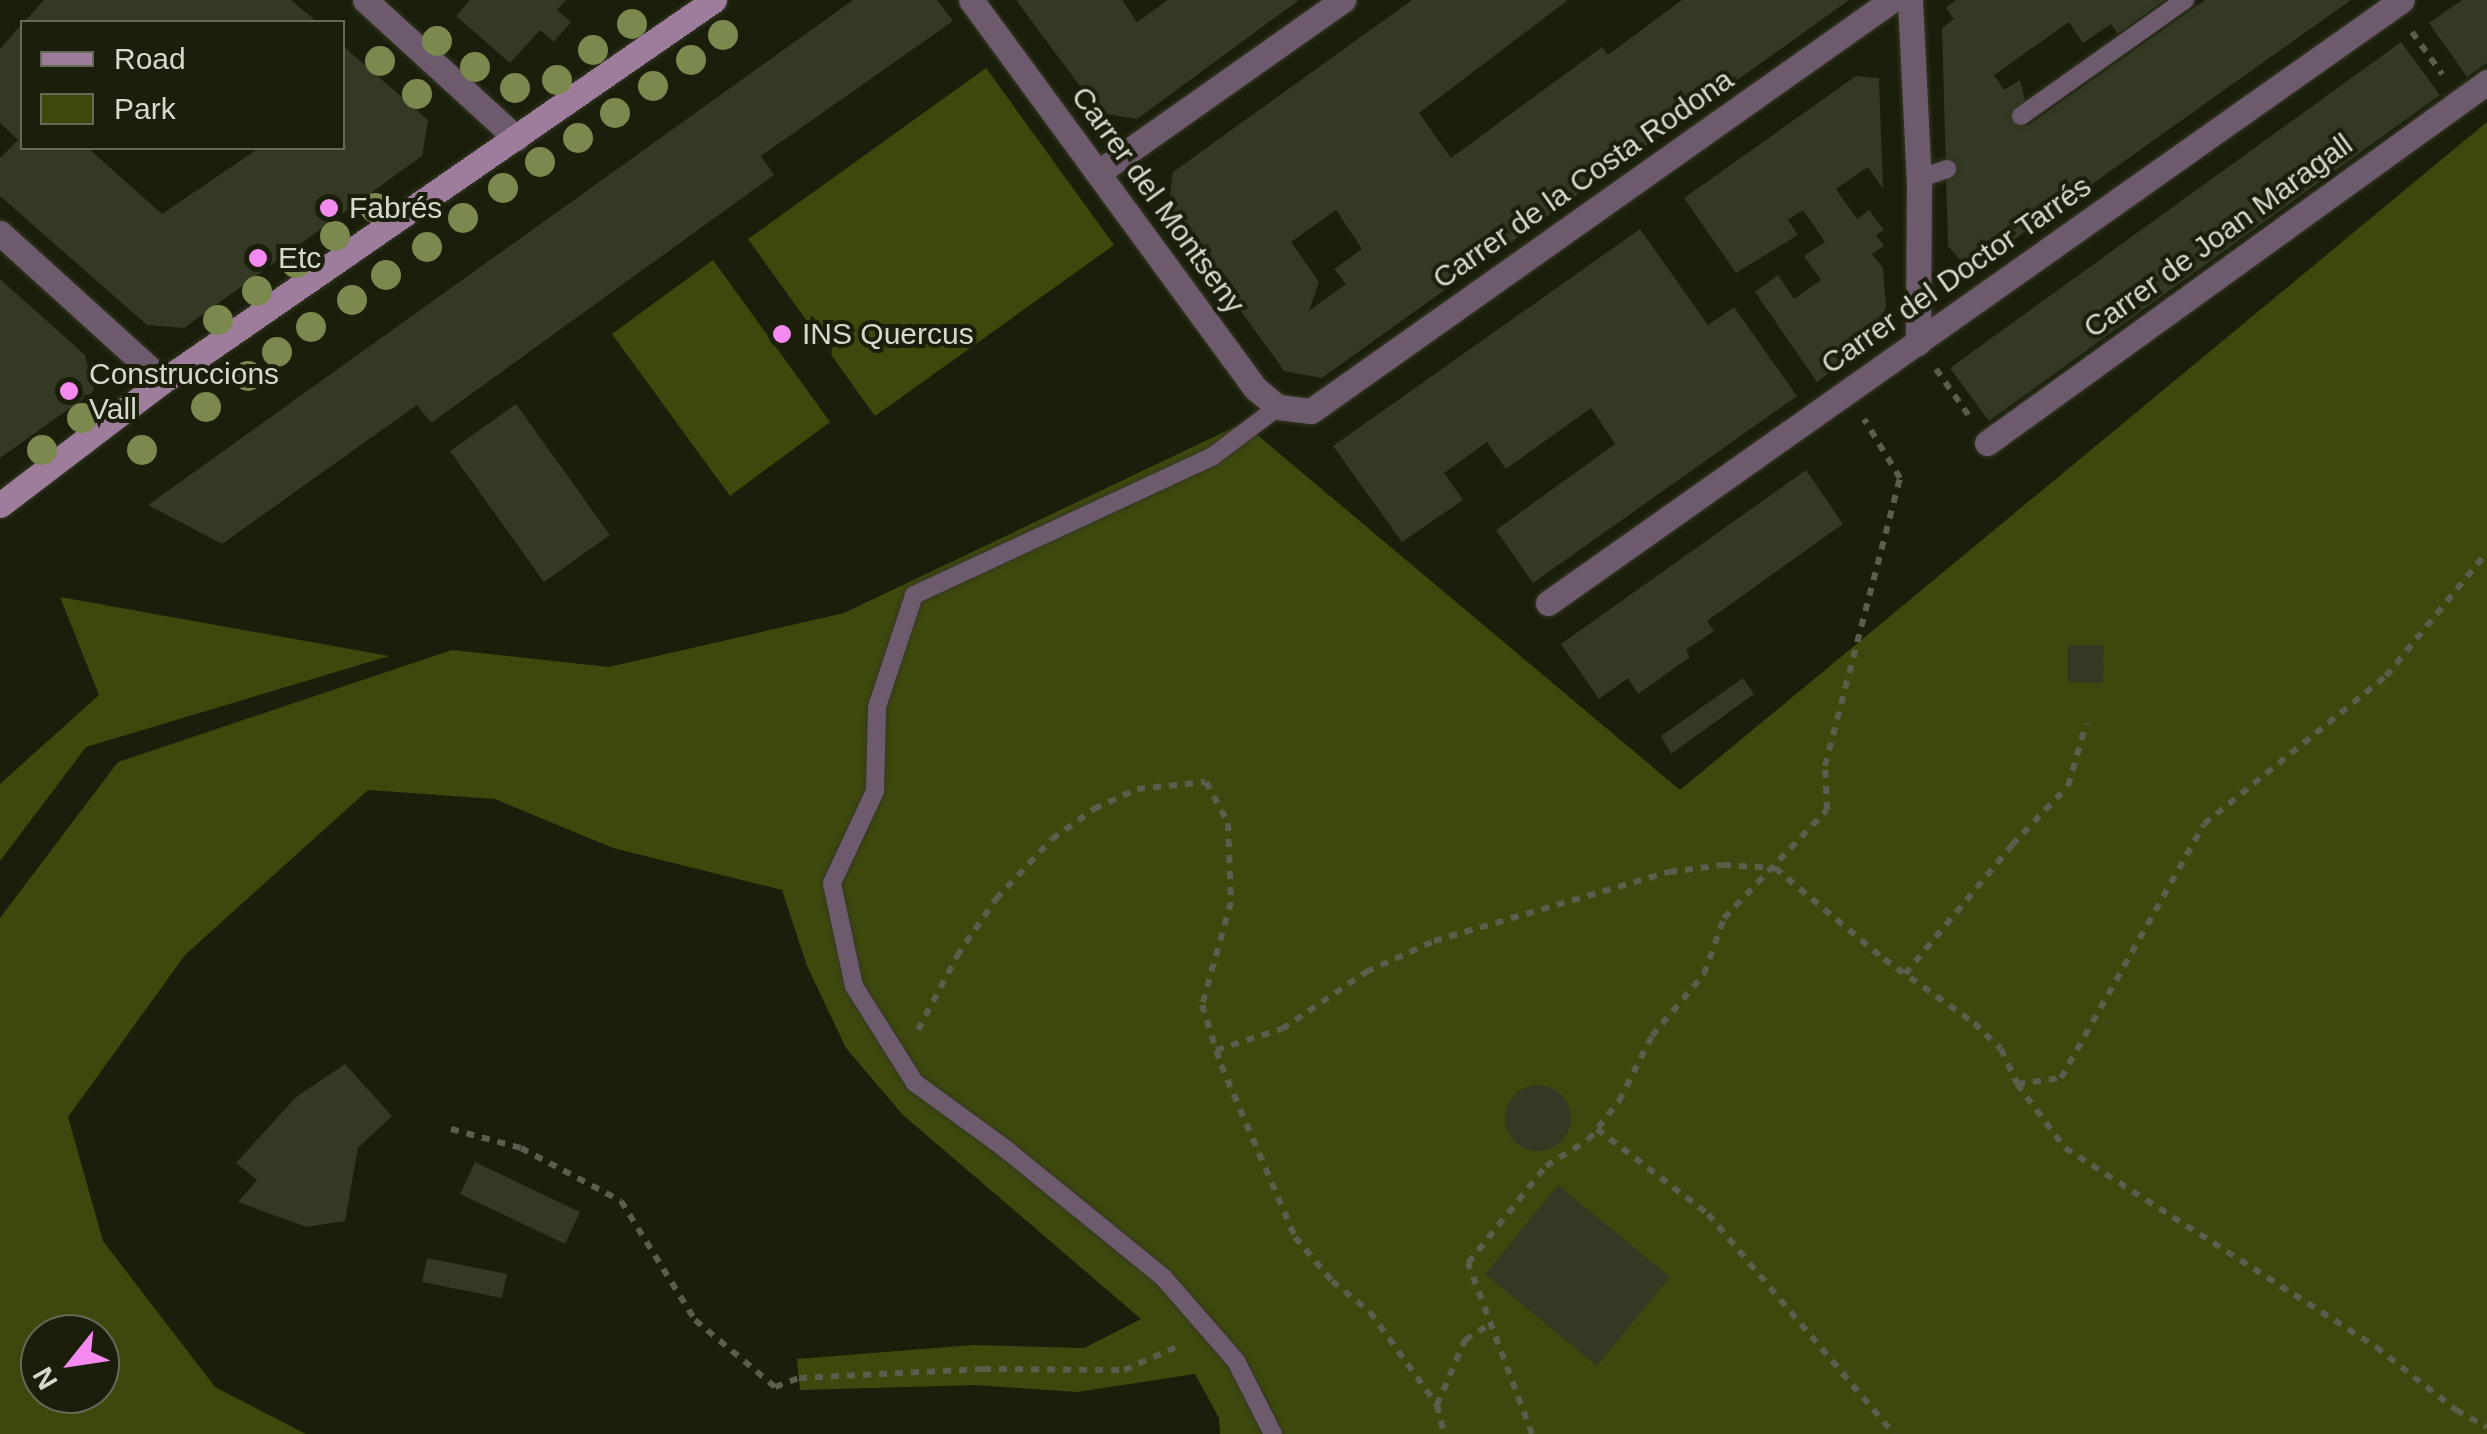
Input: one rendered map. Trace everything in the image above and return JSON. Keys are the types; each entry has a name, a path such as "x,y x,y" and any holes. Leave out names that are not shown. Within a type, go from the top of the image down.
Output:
{"street":[{"path":"365,0 516,138"},
{"path":"0,504 163,381 714,0"},
{"name":"Carrer del Montseny","path":"971,0 1255,388 1278,407"},
{"path":"1099,172 1343,0"},
{"name":"Carrer de la Costa Rodona","path":"1278,407 1312,411 1892,0"},
{"path":"1910,0 1918,179 1918,343"},
{"name":"Carrer del Doctor Tarrés","path":"1548,603 2398,3"},
{"name":"Carrer de Joan Maragall","path":"1987,442 2487,82"},
{"path":"0,233 163,381"}],"lane":[{"path":"2021,116 2184,0"},
{"path":"1918,179 1946,169"},
{"path":"1273,1434 1236,1361 1163,1278 1007,1150 915,1082 854,986 832,884 875,791 877,707 914,595 1213,456 1278,407"}],"path":[{"path":"2398,3 2461,101"},
{"path":"1918,343 1987,442"},
{"path":"1532,1434 1468,1263 1546,1166 1588,1140 1619,1101 1652,1036 1704,974 1724,918 1828,810 1824,766 1900,478 1848,392"},
{"path":"2016,1084 2061,1078 2204,824 2386,676 2487,552"},
{"path":"1905,974 2012,845 2068,786 2086,724"},
{"path":"902,1063 957,956 996,899 1052,840 1094,809 1137,789 1206,782 1228,823 1232,902 1202,1005 1216,1050 1296,1237 1332,1281 1370,1312 1438,1405 1444,1434"},
{"path":"1216,1050 1282,1029 1366,972 1434,941 1668,872 1723,865 1775,868 2001,1049 2016,1084 2065,1148 2376,1347 2456,1410 2487,1427"},
{"path":"451,1129 521,1148 621,1201 695,1320 776,1387 799,1378 983,1369 1124,1370 1177,1348 1204,1325"},
{"path":"1596,1129 1708,1214 1894,1434"},
{"path":"1438,1405 1466,1340 1492,1323"}],"green space":[{"path":"986,68 1114,245 875,416 748,239"},
{"path":"2487,122 2487,1434 1220,1434 1219,1418 1195,1374 1077,1392 975,1385 800,1390 797,1359 973,1345 1084,1348 1141,1319 903,1115 846,1048 807,966 782,890 613,848 495,799 368,790 185,955 68,1117 103,1241 215,1387 306,1434 0,1434 0,918 118,762 452,650 609,667 844,613 1243,423 1680,790"},
{"path":"713,260 830,422 730,496 612,334"},
{"path":"60,597 389,656 86,747 0,861 0,784 99,695"}],"building":[{"path":"44,0 291,0 315,20 26,20"},
{"path":"470,0 566,0 557,10 571,22 554,42 540,30 510,63 456,16"},
{"path":"853,0 937,0 953,21 761,156 774,175 431,423 417,405 222,544 148,505"},
{"path":"1016,0 1122,0 1137,22 1168,0 1299,0 1137,119 1100,113"},
{"path":"1412,0 1568,0 1419,113 1451,158 1602,47 1608,55 1682,0 1849,0 1322,378 1284,371 1168,210 1173,172","holes":["1336,210 1362,249 1334,269 1346,284 1309,311 1319,282 1291,242"]},
{"path":"1956,0 2165,0 2117,34 2111,24 2083,43 2069,22 1994,75 2004,90 2020,80 2025,101 2015,108 2027,126 2205,0 2351,0 1974,268 1948,246 1942,28 1954,19 1946,8"},
{"path":"2462,0 2487,0 2487,63 2467,77 2429,23"},
{"path":"20,26 20,150 90,150 162,214 256,150 345,150 345,48 428,120 422,156 184,328 147,325 0,196 0,158 18,140 0,123 0,49"},
{"path":"2401,42 2440,95 1989,421 1950,368"},
{"path":"1856,76 1879,78 1883,189 1868,167 1836,189 1857,219 1869,210 1884,230 1876,235 1884,246 1872,254 1883,268 1886,307 1868,344 1817,382 1755,292 1778,275 1794,299 1821,280 1804,256 1825,242 1803,210 1788,220 1798,235 1736,273 1684,198"},
{"path":"1640,229 1708,325 1734,307 1797,396 1533,583 1496,530 1615,444 1591,408 1506,469 1487,442 1444,473 1463,500 1402,542 1333,446"},
{"path":"0,279 85,355 94,391 0,458"},
{"path":"516,404 610,535 544,582 450,451"},
{"path":"1806,470 1843,524 1707,621 1714,631 1686,650 1690,657 1638,694 1628,678 1599,699 1561,644"},
{"path":"2067,645 2104,645 2103,683 2067,682"},
{"path":"1743,678 1754,694 1671,754 1661,736"},
{"path":"345,1064 392,1116 358,1148 345,1221 306,1227 238,1202 257,1180 236,1163 296,1097"},
{"path":"1538,1085 1561,1095 1571,1118 1561,1141 1538,1151 1515,1141 1505,1118 1515,1095"},
{"path":"475,1162 580,1212 565,1244 460,1194"},
{"path":"1558,1185 1670,1277 1597,1366 1485,1274"},
{"path":"427,1258 507,1274 502,1298 422,1282"}],"place":[{"name":"Fabrés","path":"329,208"},
{"name":"Etc","path":"258,258"},
{"name":"INS Quercus","path":"782,334"},
{"name":"Construccions Vall","path":"69,391"}]}
